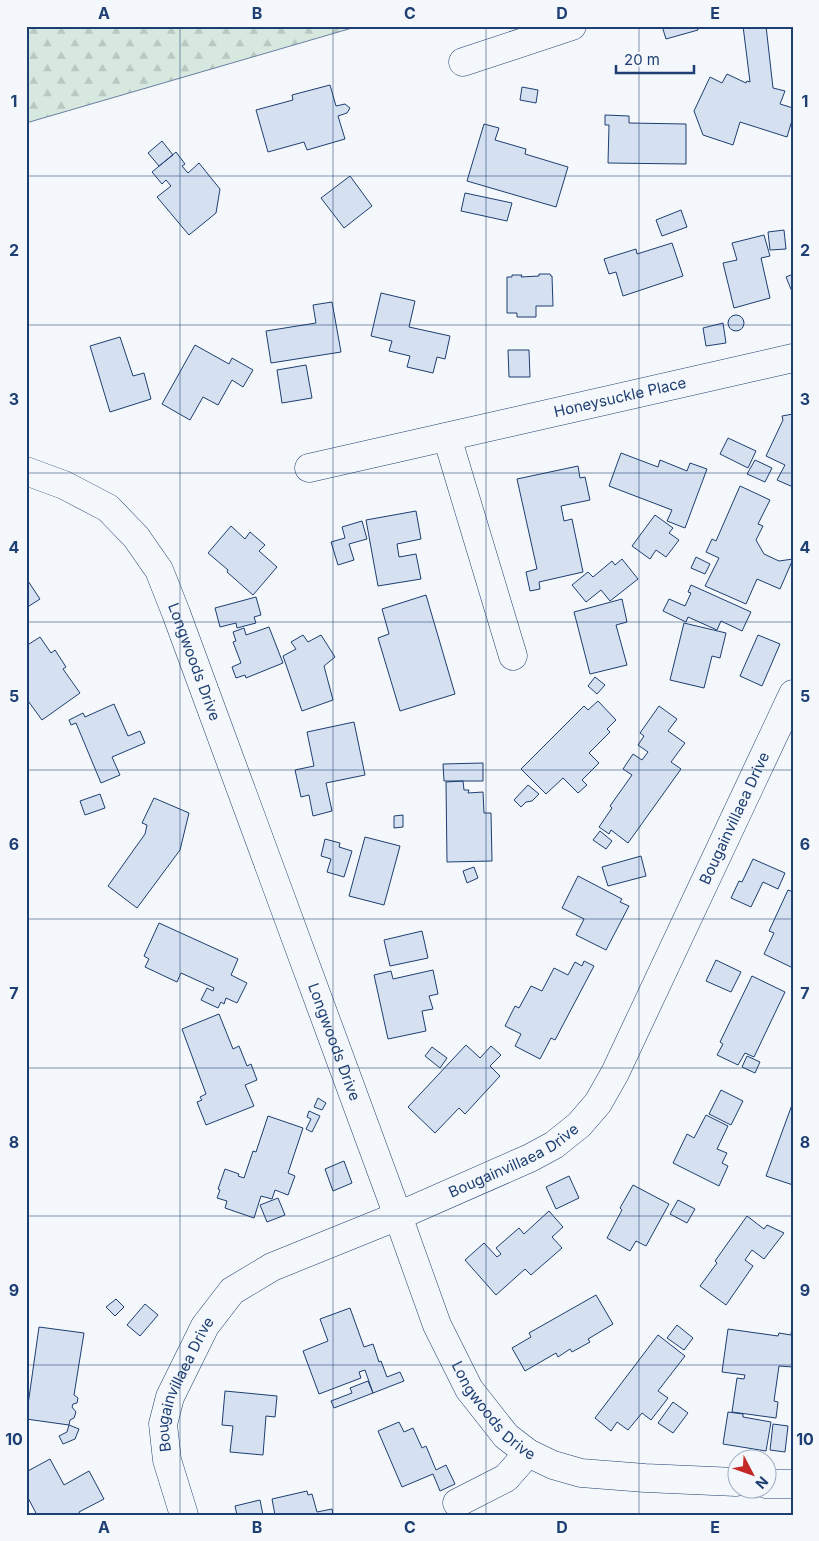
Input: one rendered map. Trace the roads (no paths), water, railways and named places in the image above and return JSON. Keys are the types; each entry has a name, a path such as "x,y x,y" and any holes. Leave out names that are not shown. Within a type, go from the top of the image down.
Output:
{"street":[{"path":"463,62 572,26"},
{"name":"Honeysuckle Place","path":"309,468 793,358"},
{"path":"447,437 513,656"},
{"name":"Longwoods Drive","path":"26,471 64,485 108,508 136,537 159,570 437,1325 470,1389 506,1436 528,1453 553,1465 581,1473 726,1482"},
{"name":"Bougainvillaea Drive","path":"184,1515 167,1460 164,1424 170,1398 204,1326 232,1291 272,1267 398,1216 530,1158 554,1145 579,1125 598,1103 615,1074 793,694"},
{"path":"457,1504 506,1478 528,1453"},
{"path":"776,1484 793,1484"}]}
